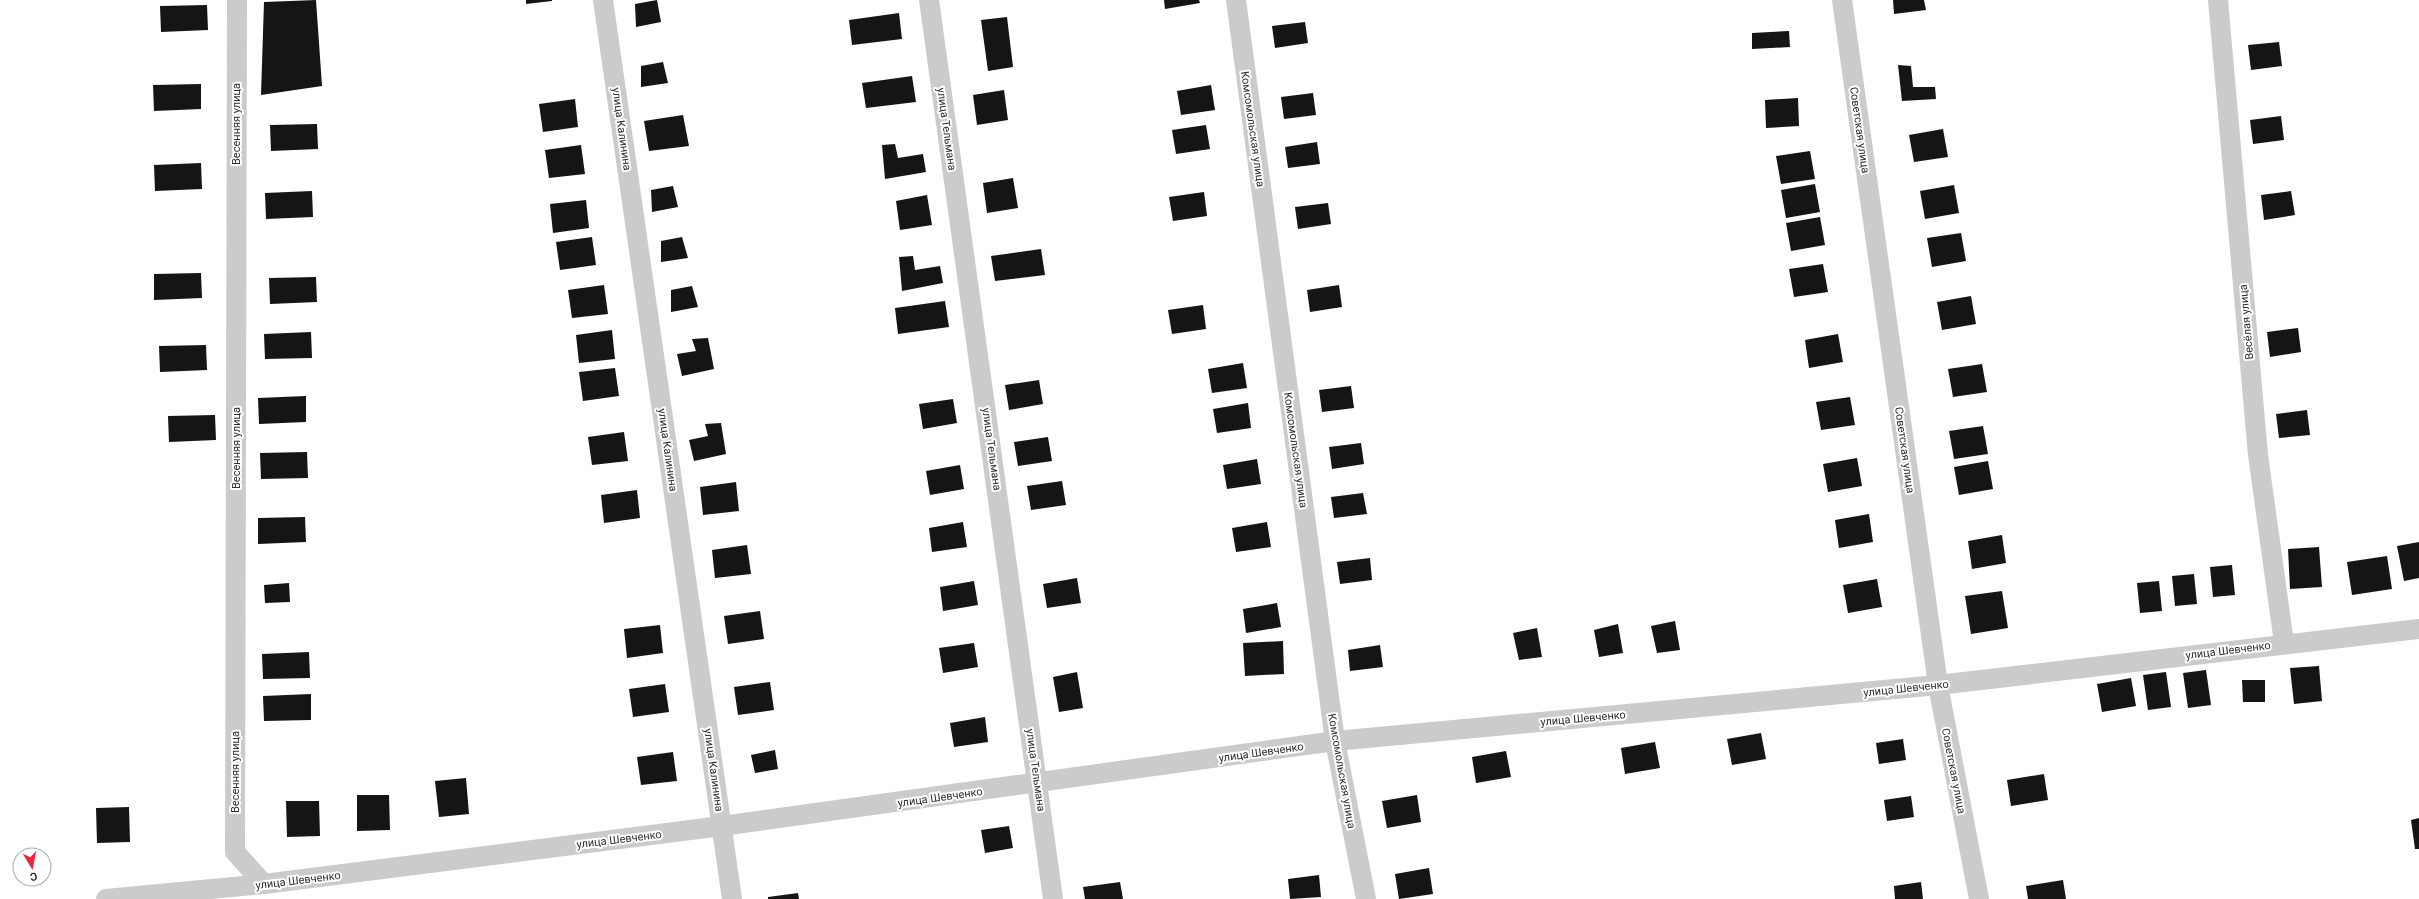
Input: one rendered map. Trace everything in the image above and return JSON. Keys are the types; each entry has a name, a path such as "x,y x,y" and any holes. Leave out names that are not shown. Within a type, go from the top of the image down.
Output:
{"street":[{"name":"Весенняя улица","path":"237,0 235,852 264,884"},
{"name":"улица Калинина","path":"603,0 732,899"},
{"name":"улица Тельмана","path":"929,0 1053,899"},
{"name":"Комсомольская улица","path":"1236,0 1336,741 1366,899"},
{"name":"Советская улица","path":"1842,0 1938,685 1979,899"},
{"name":"Весёлая улица","path":"2218,0 2258,455 2284,643"},
{"name":"улица Шевченко","path":"106,899 264,884 722,826 1038,784 1336,741 1938,685 2284,643 2419,629"}],"building":[{"path":"316,0 322,86 261,95 264,2"},
{"path":"526,0 552,0 552,1 526,4"},
{"path":"657,0 661,22 636,27 635,4"},
{"path":"1164,0 1199,0 1200,3 1165,9"},
{"path":"1893,0 1924,0 1926,10 1894,14"},
{"path":"207,5 208,30 161,32 160,6"},
{"path":"899,13 902,39 852,45 849,20"},
{"path":"1007,17 1013,67 988,71 981,20"},
{"path":"1305,22 1308,43 1275,48 1272,26"},
{"path":"1789,31 1790,47 1752,49 1752,33"},
{"path":"2279,42 2282,66 2251,70 2248,45"},
{"path":"663,62 668,83 641,87 641,66"},
{"path":"1898,65 1911,66 1913,87 1935,87 1936,99 1902,101"},
{"path":"912,76 916,102 866,108 862,83"},
{"path":"201,84 201,109 154,111 153,85"},
{"path":"1211,85 1215,110 1181,115 1177,91"},
{"path":"1004,90 1008,120 977,125 973,95"},
{"path":"1313,93 1316,115 1284,119 1281,97"},
{"path":"1798,98 1799,126 1766,128 1765,100"},
{"path":"575,99 578,127 543,132 539,104"},
{"path":"683,115 689,146 649,151 644,121"},
{"path":"2281,116 2284,140 2253,144 2250,120"},
{"path":"317,124 318,149 271,151 270,125"},
{"path":"1206,125 1210,149 1176,154 1172,130"},
{"path":"1943,129 1948,157 1914,162 1909,135"},
{"path":"1317,142 1320,164 1288,168 1285,147"},
{"path":"895,144 898,158 923,154 926,172 885,179 882,145"},
{"path":"581,145 585,174 549,178 545,150"},
{"path":"1810,151 1815,179 1781,184 1776,156"},
{"path":"201,163 202,189 155,191 154,165"},
{"path":"1013,178 1018,208 987,213 983,183"},
{"path":"1815,184 1820,212 1786,218 1781,190"},
{"path":"1954,185 1959,213 1925,219 1920,191"},
{"path":"673,186 678,207 652,212 651,190"},
{"path":"312,191 313,217 266,219 265,193"},
{"path":"2291,191 2295,215 2264,220 2261,195"},
{"path":"1204,192 1207,216 1173,221 1169,197"},
{"path":"927,195 932,225 900,230 896,201"},
{"path":"586,200 589,228 553,233 550,204"},
{"path":"1328,203 1331,224 1298,229 1295,207"},
{"path":"1820,217 1825,245 1791,251 1786,223"},
{"path":"1961,233 1966,261 1932,267 1927,238"},
{"path":"592,237 596,265 560,270 556,242"},
{"path":"682,237 688,258 661,262 661,241"},
{"path":"1041,249 1045,275 995,281 991,256"},
{"path":"913,256 915,270 940,266 943,283 902,291 899,257"},
{"path":"1823,264 1828,292 1794,297 1789,269"},
{"path":"201,273 202,298 154,300 154,274"},
{"path":"316,277 317,302 270,304 269,278"},
{"path":"604,285 608,314 572,318 568,290"},
{"path":"1339,285 1342,307 1310,312 1307,290"},
{"path":"692,286 698,307 671,312 671,290"},
{"path":"1971,296 1976,324 1942,330 1937,302"},
{"path":"945,301 949,327 898,334 895,308"},
{"path":"1203,305 1206,329 1172,334 1168,310"},
{"path":"2298,328 2301,352 2270,357 2267,332"},
{"path":"612,330 615,359 579,363 576,335"},
{"path":"311,332 312,358 265,359 264,334"},
{"path":"1838,334 1843,362 1809,368 1805,340"},
{"path":"708,338 714,369 682,376 677,354 696,351 692,339"},
{"path":"206,345 207,370 160,372 159,346"},
{"path":"1243,363 1247,388 1212,393 1208,369"},
{"path":"1982,364 1987,392 1953,397 1948,369"},
{"path":"615,368 619,396 583,401 579,372"},
{"path":"1039,380 1043,404 1009,410 1005,385"},
{"path":"1351,386 1354,408 1322,412 1319,390"},
{"path":"306,396 306,422 259,424 258,398"},
{"path":"1850,397 1855,425 1821,430 1816,402"},
{"path":"953,399 957,423 923,429 919,404"},
{"path":"1248,403 1251,428 1217,433 1213,409"},
{"path":"2307,410 2310,435 2279,438 2276,414"},
{"path":"215,415 216,440 169,442 168,416"},
{"path":"721,423 726,454 694,461 689,440 708,436 705,424"},
{"path":"1983,426 1988,454 1954,459 1949,431"},
{"path":"624,432 628,461 592,465 588,437"},
{"path":"1048,437 1052,461 1018,466 1014,442"},
{"path":"1361,443 1364,464 1332,469 1329,447"},
{"path":"307,452 308,478 261,479 260,453"},
{"path":"1857,458 1862,486 1828,492 1823,464"},
{"path":"1257,459 1261,484 1227,489 1223,465"},
{"path":"1988,461 1993,489 1959,495 1954,467"},
{"path":"960,465 964,489 930,495 926,471"},
{"path":"1062,481 1066,505 1031,510 1027,486"},
{"path":"736,482 739,511 703,515 700,487"},
{"path":"637,490 640,518 604,523 601,495"},
{"path":"1363,493 1367,514 1334,518 1331,497"},
{"path":"1869,514 1873,542 1839,548 1835,520"},
{"path":"305,517 306,542 258,544 258,518"},
{"path":"963,522 967,547 932,552 929,528"},
{"path":"1267,522 1271,547 1236,552 1232,528"},
{"path":"2002,535 2006,563 1972,569 1968,541"},
{"path":"2419,542 2419,578 2404,581 2397,546"},
{"path":"747,545 751,574 715,578 712,550"},
{"path":"2319,547 2322,587 2290,589 2288,549"},
{"path":"2387,556 2392,589 2352,595 2347,562"},
{"path":"1370,558 1372,580 1340,584 1337,562"},
{"path":"2232,565 2235,595 2213,597 2210,567"},
{"path":"2194,574 2197,604 2175,606 2172,576"},
{"path":"1077,578 1081,603 1047,608 1043,584"},
{"path":"1877,579 1882,607 1848,613 1843,585"},
{"path":"974,581 978,605 943,611 940,587"},
{"path":"2159,581 2162,611 2140,613 2137,583"},
{"path":"289,583 290,602 265,603 264,585"},
{"path":"2002,591 2008,628 1971,634 1965,596"},
{"path":"1277,603 1281,627 1246,633 1243,609"},
{"path":"760,611 764,639 728,644 724,616"},
{"path":"1675,621 1680,650 1657,653 1651,626"},
{"path":"1618,624 1623,653 1599,657 1594,630"},
{"path":"660,625 663,653 627,658 624,629"},
{"path":"1537,628 1542,657 1519,660 1513,633"},
{"path":"1283,641 1284,674 1245,676 1243,643"},
{"path":"974,643 978,667 943,673 939,648"},
{"path":"1380,645 1383,667 1350,671 1348,650"},
{"path":"309,652 310,678 263,679 262,654"},
{"path":"2319,666 2322,701 2294,704 2290,668"},
{"path":"2206,670 2211,705 2188,708 2183,673"},
{"path":"1077,672 1083,708 1059,712 1053,677"},
{"path":"2166,672 2171,707 2148,710 2143,675"},
{"path":"2131,678 2136,706 2102,712 2097,684"},
{"path":"2242,680 2265,680 2265,702 2243,702"},
{"path":"770,682 774,710 738,715 734,687"},
{"path":"665,684 669,712 633,717 629,689"},
{"path":"311,694 311,720 264,721 263,696"},
{"path":"985,717 988,742 954,747 950,723"},
{"path":"1761,733 1766,759 1732,765 1727,739"},
{"path":"1903,739 1906,760 1879,764 1876,743"},
{"path":"1655,742 1660,768 1625,774 1621,748"},
{"path":"775,750 778,769 755,773 751,755"},
{"path":"1506,751 1511,777 1476,783 1472,757"},
{"path":"673,752 677,781 641,785 637,757"},
{"path":"2044,774 2048,800 2011,806 2007,780"},
{"path":"466,778 469,814 439,817 435,781"},
{"path":"357,795 389,795 390,830 357,831"},
{"path":"1417,795 1421,822 1387,828 1382,801"},
{"path":"1911,796 1914,817 1887,821 1884,800"},
{"path":"286,801 319,801 320,836 287,837"},
{"path":"129,807 130,842 97,843 96,808"},
{"path":"2419,818 2419,849 2415,849 2411,820"},
{"path":"1009,826 1013,848 985,853 981,830"},
{"path":"1429,868 1433,894 1399,899 1395,874"},
{"path":"1319,875 1321,897 1290,899 1288,879"},
{"path":"2063,880 2066,899 2028,899 2026,886"},
{"path":"1120,882 1123,899 1085,899 1083,887"},
{"path":"1921,882 1923,899 1895,899 1894,886"},
{"path":"798,893 799,899 768,899 768,897"}]}
